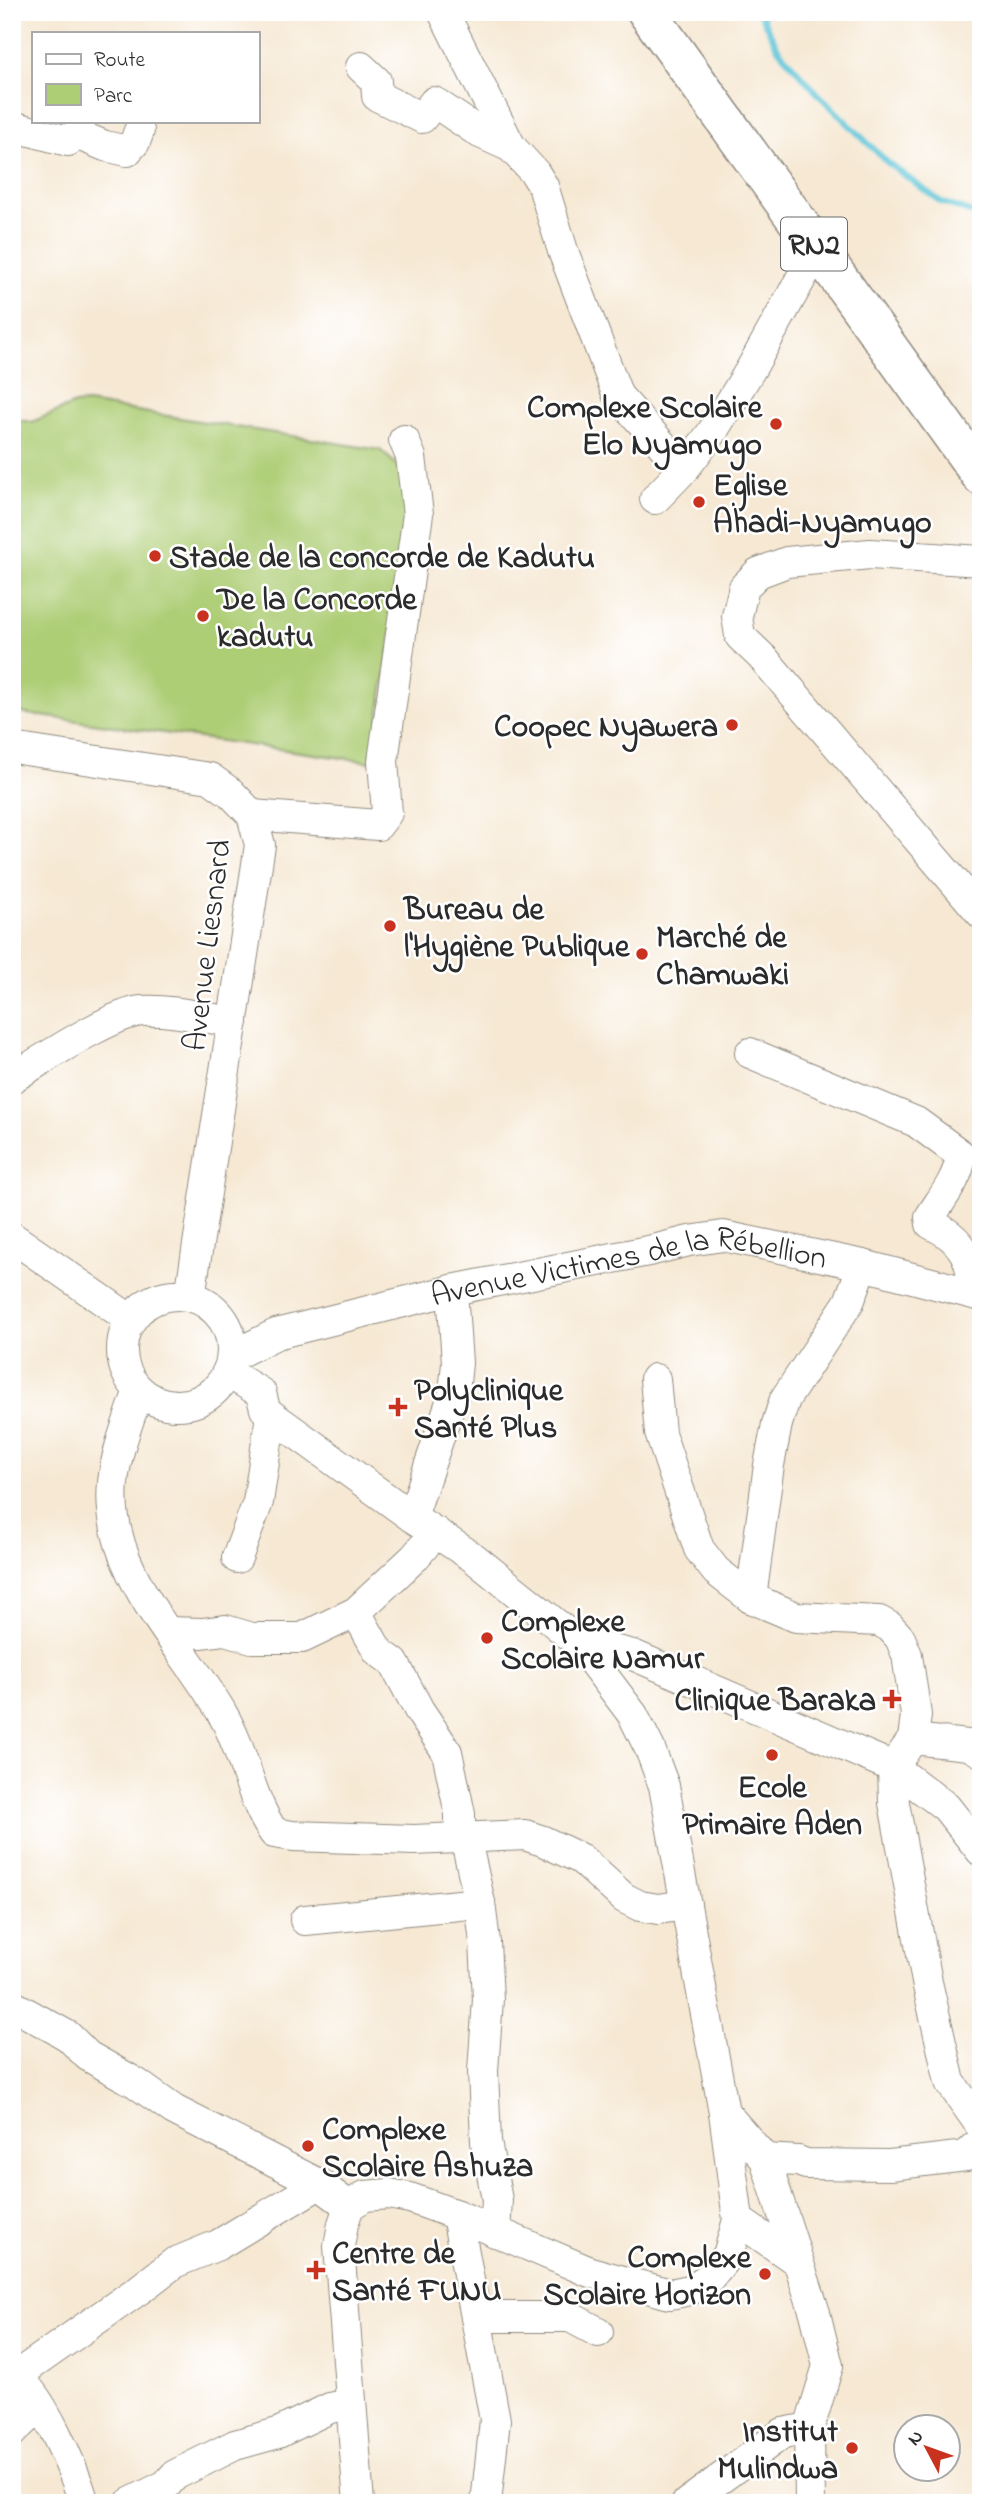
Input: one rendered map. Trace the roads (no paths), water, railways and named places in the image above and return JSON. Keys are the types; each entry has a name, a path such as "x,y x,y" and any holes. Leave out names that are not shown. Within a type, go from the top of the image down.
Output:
{"highway":[{"name":"RN2","path":"647,12 981,476"}],"street":[{"path":"443,12 511,147 543,186 563,251 618,396 684,469"},
{"path":"361,67 376,81 377,96 422,118 434,102 481,133 511,147"},
{"path":"12,126 68,141 76,134 105,146 127,151 135,142 139,131"},
{"path":"655,499 684,469 730,405 818,248"},
{"path":"252,815 378,825 387,813 383,761 418,514 411,457 404,440"},
{"path":"981,561 870,554 787,562 758,573 744,587 737,616 740,636 764,659 981,912"},
{"name":"Avenue Liesnard","path":"12,748 210,778 231,793 252,815 260,845 190,1296"},
{"path":"12,1078 112,1021 140,1011 233,1022"},
{"path":"750,1053 916,1122 961,1155 951,1184 930,1217 931,1224 958,1240 971,1262 979,1295"},
{"name":"Avenue Victimes de la Rébellion","path":"225,1363 276,1334 452,1290 723,1236 863,1265 979,1295"},
{"path":"13,1240 131,1320"},
{"path":"751,1598 769,1465 785,1399 844,1310 863,1265"},
{"path":"169,1632 202,1633 225,1630 252,1638 302,1638 356,1612 414,1558 454,1393 457,1363 452,1290"},
{"path":"167,1296 190,1296 207,1303 220,1315 225,1363 196,1402 175,1405 156,1401 139,1390 127,1374 122,1356 123,1337 131,1320 146,1304 167,1296"},
{"path":"225,1363 261,1393 268,1412 258,1502 237,1559"},
{"path":"655,1379 660,1433 699,1549 716,1571 751,1598 796,1617 878,1621 890,1627 900,1638 906,1655 916,1715 913,1739 893,1767 894,1803 927,1982 950,2082 981,2126"},
{"path":"139,1390 116,1458 112,1486 116,1535 138,1587 223,1715 246,1767 254,1799 274,1833 414,1840 525,1835 581,1859 624,1898 639,1906 658,1909 687,1905"},
{"path":"268,1412 474,1558 577,1641 633,1715 664,1786 724,2112 738,2220 728,2255 710,2277 690,2290 670,2294 590,2272 457,2215 410,2198 389,2194 365,2196 349,2206 339,2246 359,2503"},
{"path":"356,1612 378,1651 394,1663 419,1710 447,1752 460,1814 460,1839 467,1845 480,1903 485,1942 488,1999 482,2071 486,2142 497,2200 495,2232"},
{"path":"577,1641 634,1655 893,1767 946,1807 981,1851"},
{"path":"913,1739 968,1745 981,1752"},
{"path":"305,1920 480,1903"},
{"path":"12,2005 68,2036 88,2056 136,2083 174,2110 319,2184 349,2206"},
{"path":"724,2112 765,2159 815,2313 828,2367 809,2428 810,2503"},
{"path":"765,2159 806,2164 890,2165 966,2156 981,2141"},
{"path":"83,2503 65,2451 27,2386 14,2375 174,2263 218,2245 319,2184"},
{"path":"457,2215 495,2420 486,2503"},
{"path":"738,2220 798,2262"},
{"path":"476,2317 570,2317 598,2332"},
{"path":"130,2503 166,2485 175,2475 225,2450 278,2432 330,2408 350,2404"},
{"path":"12,2432 39,2406"},
{"path":"687,2503 783,2433 809,2428"}],"waterway":[{"path":"759,12 779,50 818,94 888,163 941,202 981,216"}],"place":[{"name":"Complexe Scolaire Elo Nyamugo","path":"776,424"},
{"name":"Eglise Ahadi-Nyamugo","path":"699,502"},
{"name":"Stade de la concorde de Kadutu","path":"155,556"},
{"name":"De la Concorde kadutu","path":"203,616"},
{"name":"Coopec Nyawera","path":"732,725"},
{"name":"Bureau de l'Hygiène Publique","path":"390,926"},
{"name":"Marché de Chamwaki","path":"642,954"},
{"name":"Polyclinique Santé Plus","path":"398,1407"},
{"name":"Complexe Scolaire Namur","path":"487,1638"},
{"name":"Clinique Baraka","path":"892,1699"},
{"name":"Ecole Primaire Aden","path":"772,1755"},
{"name":"Complexe Scolaire Ashuza","path":"308,2146"},
{"name":"Centre de Santé FUNU","path":"316,2270"},
{"name":"Complexe Scolaire Horizon","path":"765,2274"},
{"name":"Institut Mulindwa","path":"852,2448"}]}
